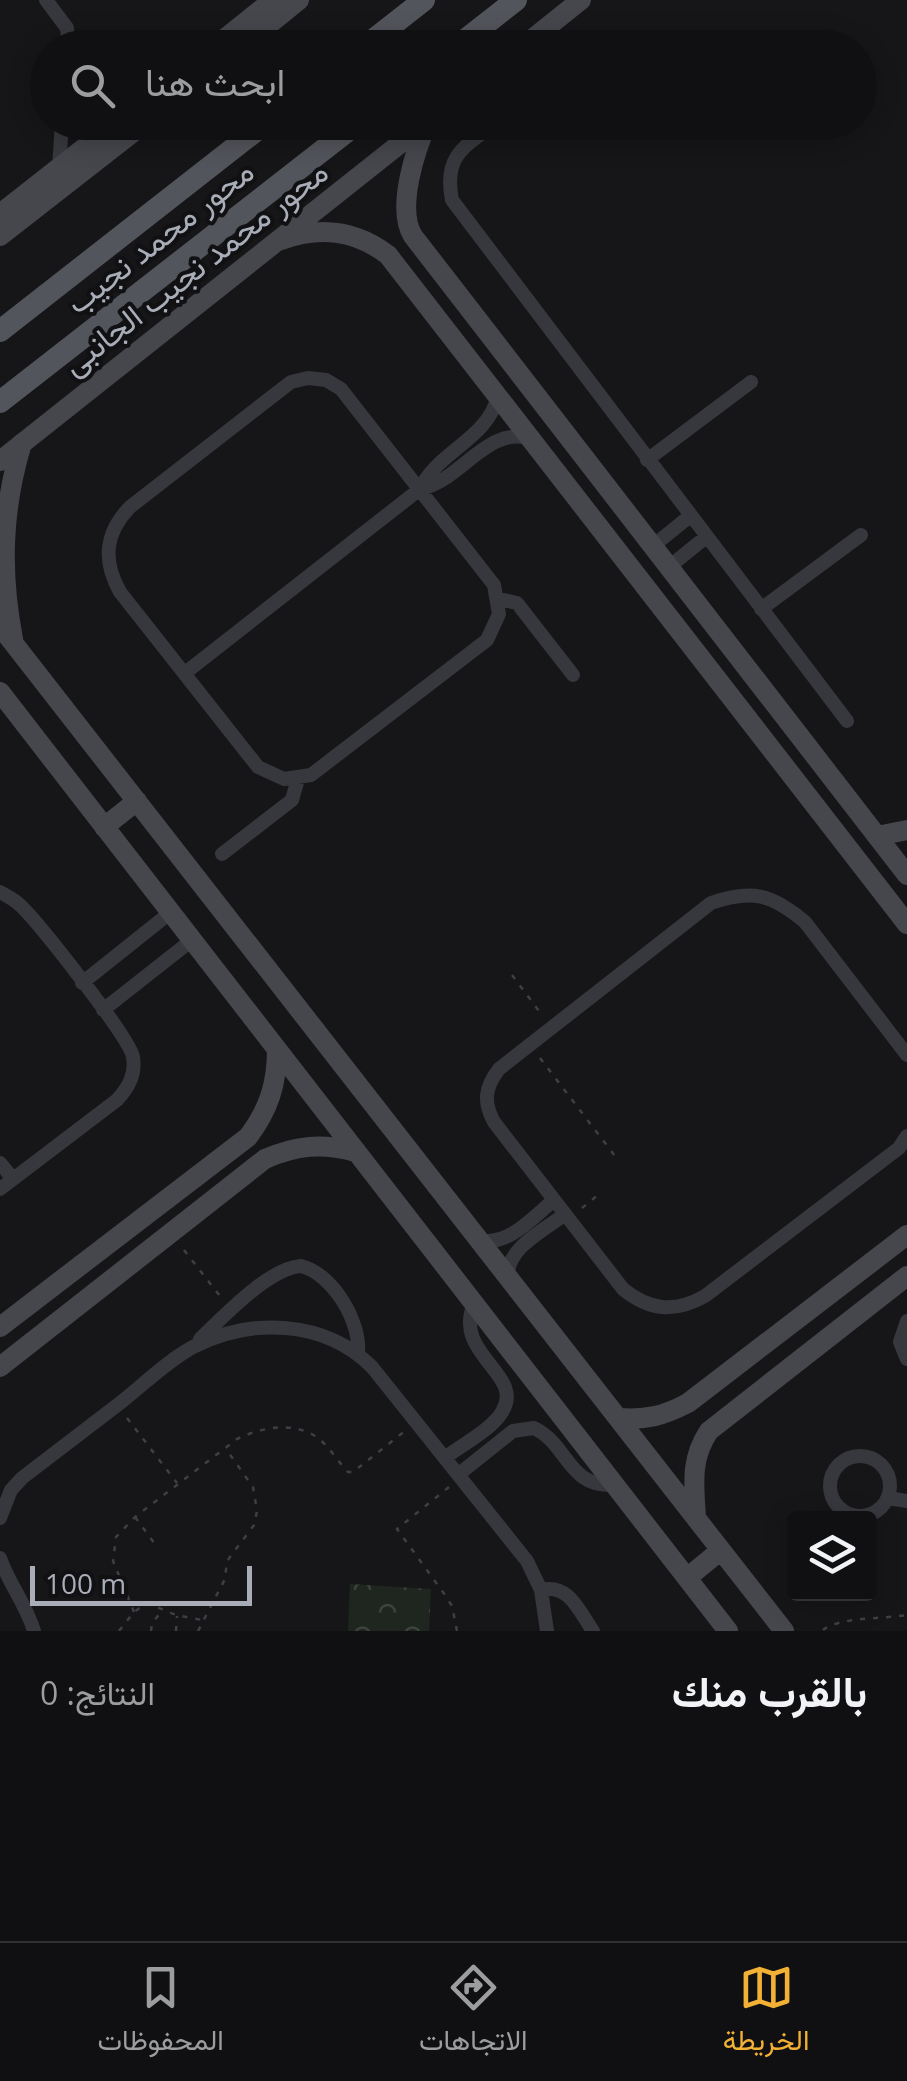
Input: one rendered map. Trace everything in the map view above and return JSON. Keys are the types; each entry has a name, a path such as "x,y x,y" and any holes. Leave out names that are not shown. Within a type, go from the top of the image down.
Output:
{"main road":[{"path":"386,30 424,0"},
{"path":"478,30 516,0"},
{"name":"محور محمد نجيب","path":"0,330 244,140"},
{"name":"محور محمد نجيب","path":"0,402 336,140"}],"street":[{"path":"46,0 67,30"},
{"path":"236,30 274,0"},
{"path":"262,30 299,0"},
{"path":"544,30 581,0"},
{"path":"58,168 60,140"},
{"path":"0,236 105,140"},
{"path":"0,214 58,168 115,140"},
{"name":"محور محمد نجيب الجانبى","path":"0,462 405,140"},
{"path":"419,140 410,179 406,225 907,875"},
{"path":"473,140 460,149 451,165 448,182 452,200 847,721"},
{"path":"379,248 388,232 406,225"},
{"path":"282,240 308,230 333,230 388,255 907,924"},
{"path":"308,378 326,380 342,388 420,489 494,585 499,599 495,628 487,640 312,775 298,779 270,774 258,767 110,575 109,538 117,520 291,382 308,378"},
{"path":"647,460 751,382"},
{"path":"184,673 420,489 435,466 487,421 498,396"},
{"path":"420,489 444,481 500,439 514,435 530,438"},
{"path":"15,646 5,600 2,554 9,485 22,443"},
{"path":"653,546 690,516"},
{"path":"760,608 861,534"},
{"path":"669,567 706,537"},
{"path":"499,599 516,603 573,675"},
{"path":"0,626 784,1631"},
{"path":"703,661 727,642"},
{"path":"0,692 724,1628"},
{"path":"222,854 292,800 298,779"},
{"path":"104,827 138,801"},
{"path":"877,836 907,830"},
{"path":"0,892 22,907 103,1010 134,1058 127,1088 6,1184 0,1163"},
{"path":"907,1055 805,922 785,905 761,896 735,895 711,903 499,1069 486,1094 487,1109 623,1289 637,1300 672,1309 690,1305 884,1160 907,1136"},
{"path":"82,983 170,912"},
{"path":"103,1010 192,940"},
{"path":"0,1327 248,1136 272,1097 277,1050"},
{"path":"0,1367 265,1158 310,1145 356,1152"},
{"path":"479,1240 492,1242 504,1238 554,1200"},
{"path":"508,1277 508,1264 515,1253 567,1216"},
{"path":"619,1418 645,1420 688,1403 907,1235"},
{"path":"0,1518 11,1490 22,1478 190,1349 230,1310 281,1271 312,1268 351,1313 359,1332 358,1353"},
{"path":"696,1517 693,1470 701,1442 709,1431 907,1276"},
{"path":"446,1457 500,1416 505,1406 504,1384 469,1330 474,1304"},
{"path":"907,1321 900,1342 907,1359"},
{"path":"190,1349 240,1330 277,1327 313,1332 358,1353 418,1421 527,1560 541,1590 547,1631"},
{"path":"461,1476 513,1431 534,1428 552,1441 584,1480 598,1486 614,1485"},
{"path":"889,1491 887,1474 873,1459 853,1457 836,1468 830,1487 837,1506 854,1516 874,1513 889,1491 907,1486"},
{"path":"889,1491 907,1501"},
{"path":"686,1578 721,1550"},
{"path":"0,1558 6,1576 24,1602 34,1631"},
{"path":"541,1590 552,1587 565,1592 592,1631"}],"path":[{"path":"512,975 552,1028"},
{"path":"530,1045 615,1156"},
{"path":"567,1216 598,1195"},
{"path":"184,1250 230,1310"},
{"path":"117,1405 178,1484"},
{"path":"134,1612 113,1561 113,1549 123,1528 225,1448 255,1430 295,1429 314,1436 348,1472 353,1472 418,1421"},
{"path":"198,1631 225,1579 227,1561 254,1524 257,1512 252,1487 225,1448"},
{"path":"457,1631 446,1595 397,1528 461,1476"},
{"path":"135,1517 155,1544"},
{"path":"118,1631 134,1612 147,1604 203,1620"},
{"path":"152,1631 152,1622 163,1610"},
{"path":"176,1615 176,1631"},
{"path":"823,1630 841,1620 872,1621 907,1615"}],"green space":[{"path":"350,1584 431,1589 429,1631 348,1631"}]}
